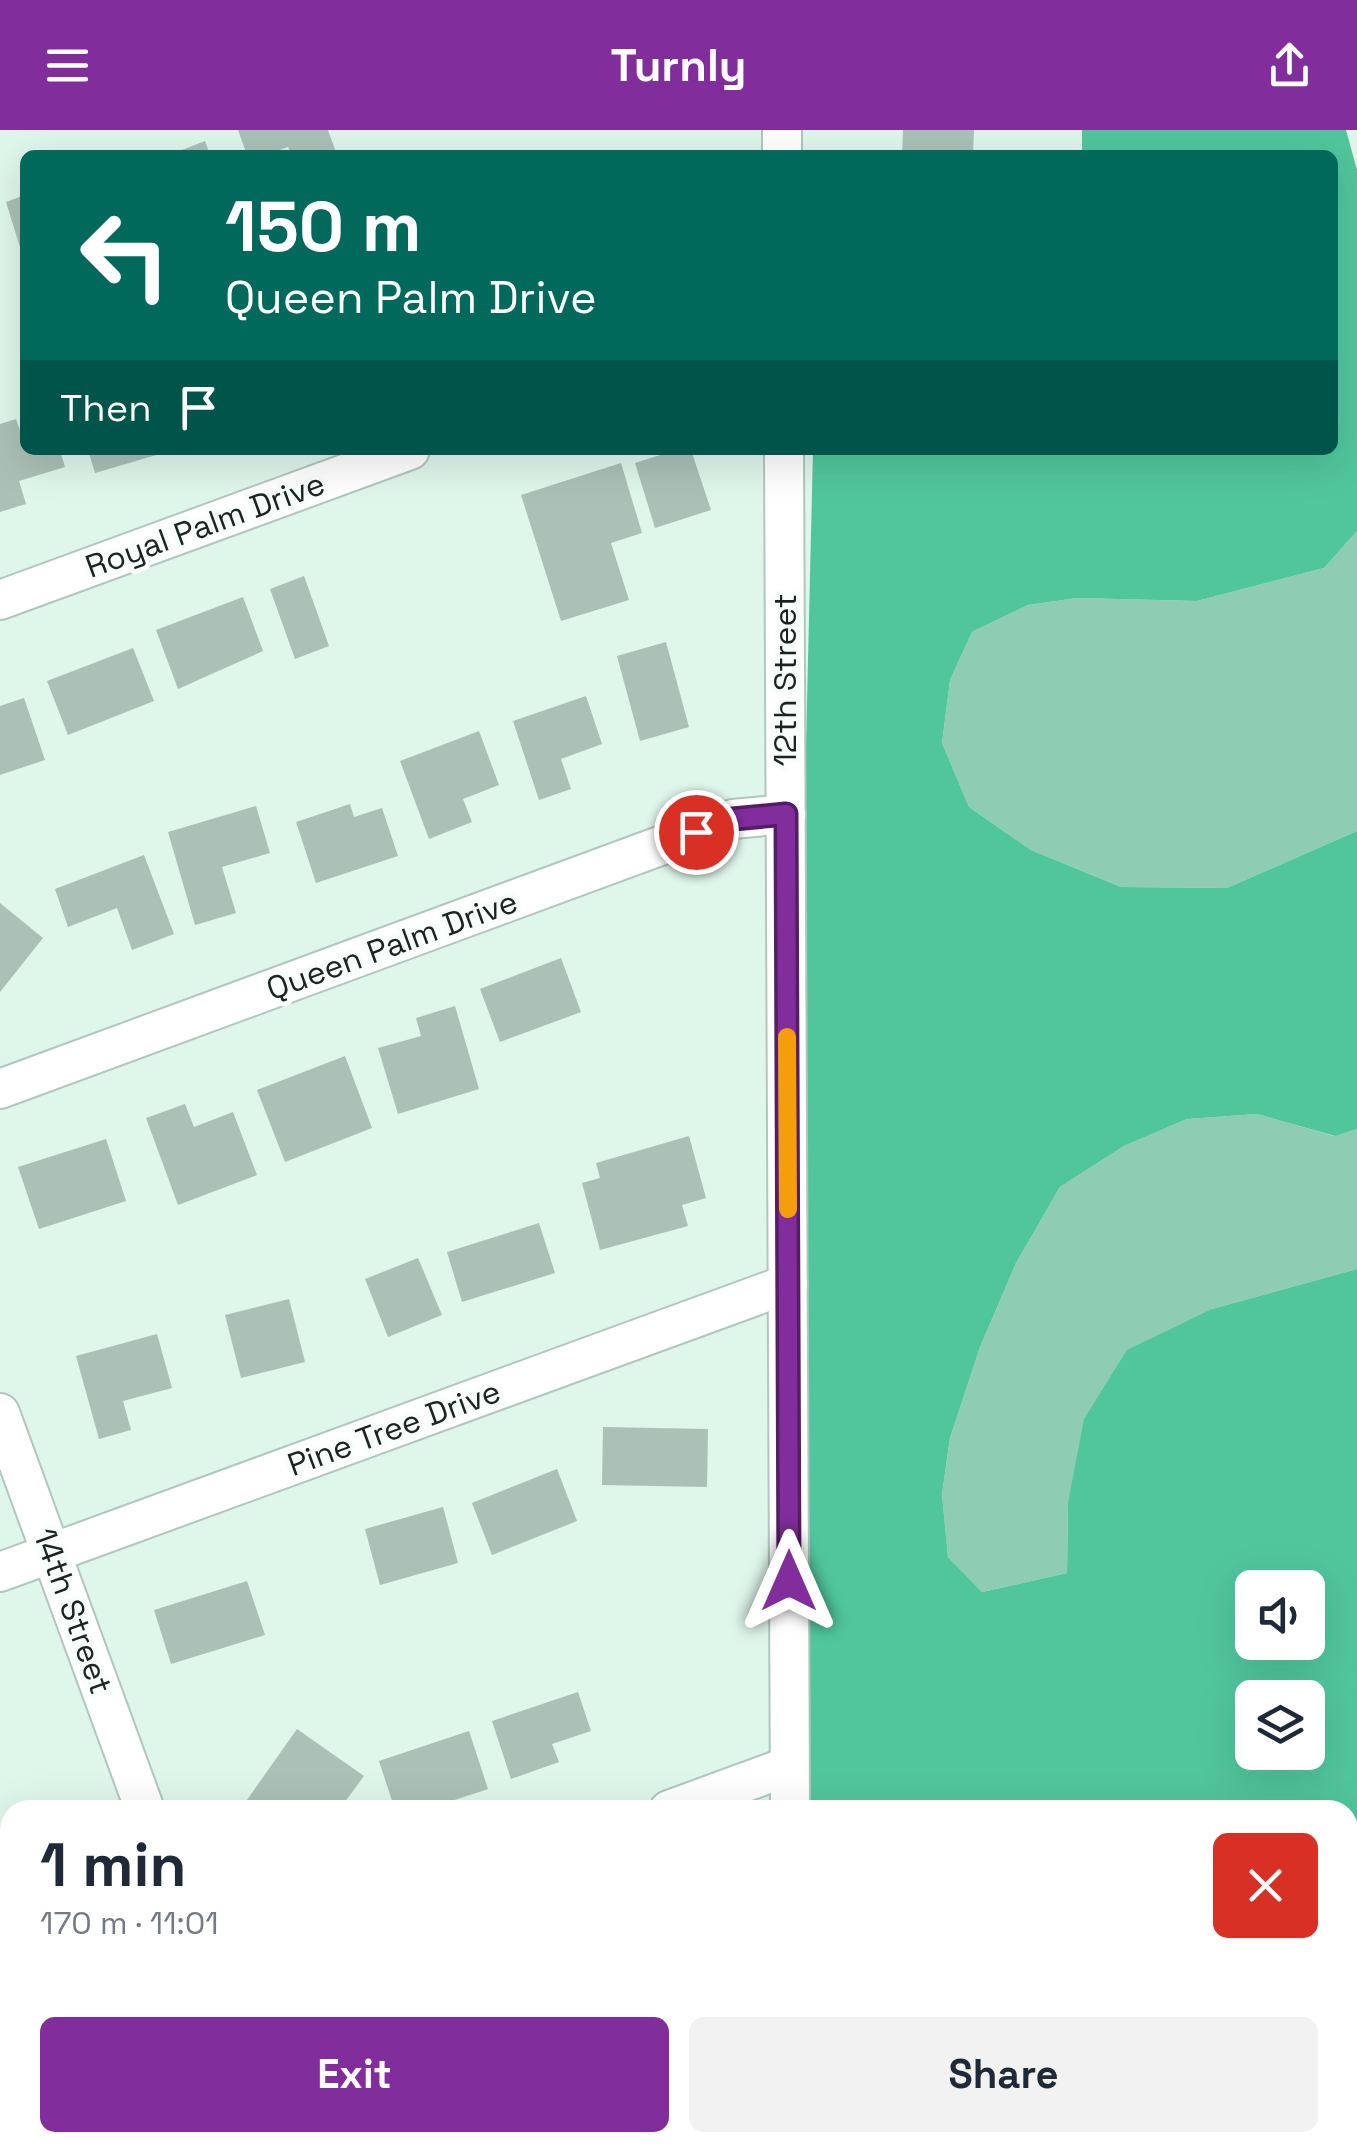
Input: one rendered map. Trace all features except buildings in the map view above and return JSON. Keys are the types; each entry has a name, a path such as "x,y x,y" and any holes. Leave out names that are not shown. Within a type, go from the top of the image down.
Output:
{"street":[{"name":"Royal Palm Drive","path":"0,600 396,455"},
{"name":"12th Street","path":"784,455 790,1800"},
{"name":"Queen Palm Drive","path":"0,1089 733,819 786,814"},
{"name":"Pine Tree Drive","path":"0,1572 788,1284"},
{"name":"14th Street","path":"0,1413 141,1800"},
{"path":"696,1800 790,1766"}],"green space":[{"path":"1082,130 1346,130 1357,170 1357,531 1324,568 1197,601 1077,598 1028,605 972,632 950,680 942,743 969,807 1031,850 1121,887 1227,888 1357,831 1357,1129 1335,1136 1257,1114 1187,1119 1124,1146 1060,1187 1016,1263 980,1347 950,1438 942,1494 948,1557 982,1592 1067,1573 1068,1503 1084,1419 1127,1350 1212,1309 1357,1269 1357,1800 786,1800 787,1540 813,455 1338,455 1338,150 1082,150"},
{"path":"1357,531 1357,831 1227,888 1121,887 1031,850 969,807 942,743 950,680 972,632 1028,605 1077,598 1197,601 1324,568"},
{"path":"1257,1114 1334,1136 1357,1129 1357,1269 1212,1309 1068,1503 1067,1573 982,1592 948,1557 942,1494 950,1438 980,1347 1016,1263 1060,1187 1124,1146 1187,1119"}],"slow traffic":[{"path":"787,1037 788,1209"}],"route":[{"path":"696,832 757,814 786,814 789,1581"}]}
